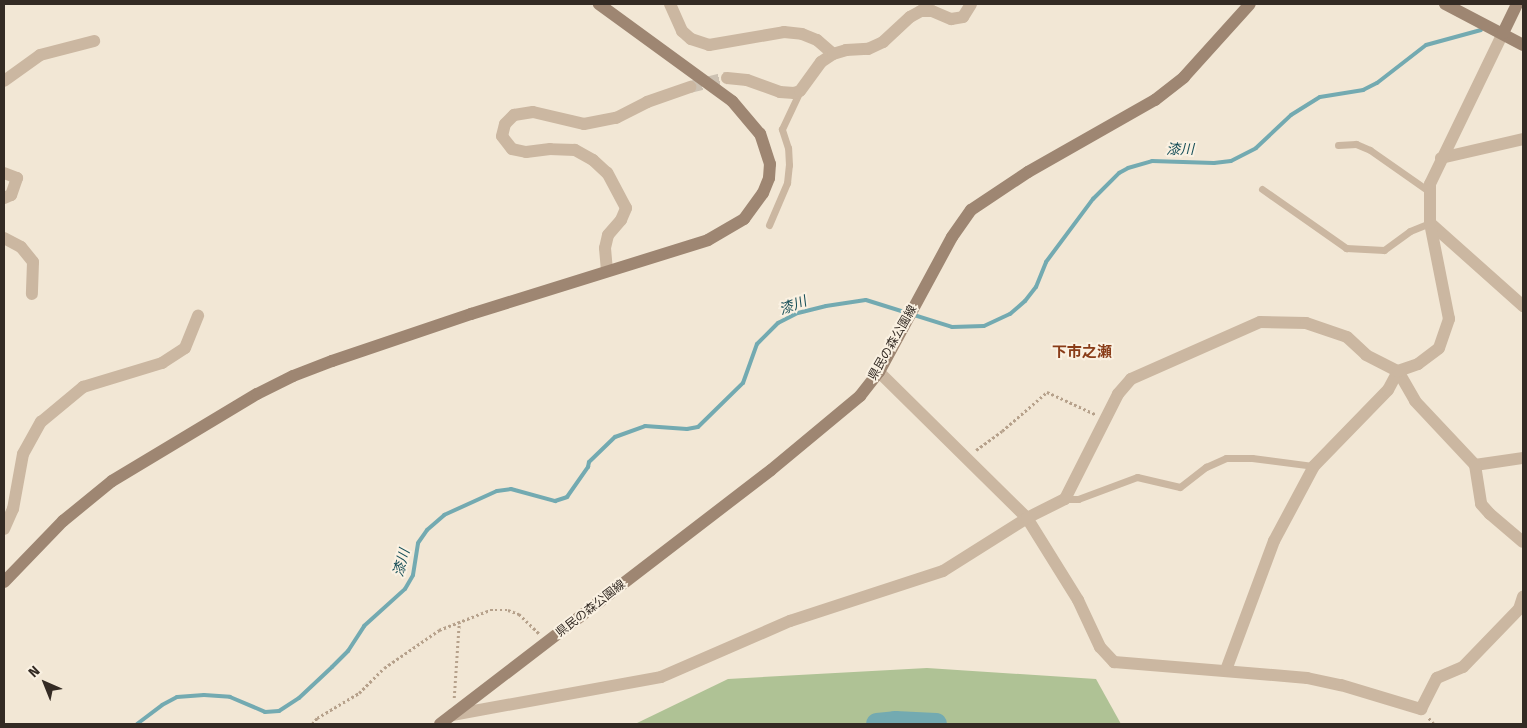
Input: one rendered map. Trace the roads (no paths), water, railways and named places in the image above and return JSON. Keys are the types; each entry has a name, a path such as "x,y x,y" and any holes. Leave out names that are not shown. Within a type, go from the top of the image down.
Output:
{"street":[{"path":"4,582 62,521 112,482 257,394 293,376 332,361 606,271 708,240 729,230 744,219 763,193 769,178 770,164 760,134 732,101 599,4"},
{"path":"670,4 682,31 691,39 709,45 784,32 802,34 817,40 833,54"},
{"path":"727,78 747,80 780,92 794,93 800,91 821,62 833,54 846,50 868,49 883,42 910,17 921,12 932,11 951,19 963,17 970,4"},
{"name":"県民の森公園線","path":"440,724 771,470 860,396 879,372 924,287 971,210 1028,172 1154,100 1184,77 1250,4"},
{"path":"1445,4 1523,45"},
{"path":"1226,670 1274,541 1314,466 1388,390 1398,372 1418,364 1439,348 1449,319 1430,223 1430,184 1517,4"},
{"path":"4,81 40,55 94,41"},
{"path":"606,271 605,248 608,235 621,220 626,208 607,173 593,160 575,150 550,149 526,152 512,149 502,136 505,124 514,115 533,112 584,124 616,118 647,102 690,87"},
{"path":"1441,158 1523,138"},
{"path":"4,173 17,178 11,194 4,198"},
{"path":"1430,223 1523,306"},
{"path":"4,238 21,247 33,262 32,294"},
{"path":"4,529 13,509 23,454 41,422 83,387 162,363 186,348 198,316"},
{"path":"452,715 661,677 790,621 943,572 1027,518 1065,498 1118,394 1131,379 1260,322 1306,324 1347,337 1366,356 1398,372 1415,401 1475,465 1481,504 1523,542"},
{"path":"879,372 1027,518 1078,600 1100,647 1114,662 1307,678 1341,685 1422,709 1437,678 1463,667 1519,608 1523,597"},
{"path":"1475,465 1523,458"}],"lane":[{"path":"769,225 787,183 788,148 782,128 800,91"},
{"path":"1338,145 1356,144 1370,150 1430,192"},
{"path":"1262,189 1346,248 1384,250 1410,231 1430,223"},
{"path":"1065,498 1078,499 1137,477 1180,487 1206,467 1226,458 1252,458 1314,466"}],"waterway":[{"name":"漆川","path":"137,724 162,705 177,697 204,695 230,697 265,712 279,711 299,698 332,667 348,651 364,626 405,589 413,575 418,543 427,530 444,515 497,491 511,489 555,501 567,497 588,467 589,462 615,437 645,426 687,429 698,427 743,383 757,344 778,323 798,313 826,306 866,300 952,327 984,326 1010,314 1025,301 1036,287 1046,262 1093,199 1119,173 1128,168 1152,161 1214,163 1231,161 1256,148 1291,115 1320,97 1363,90 1377,83 1426,45 1481,30"},
{"path":"877,724 895,722 936,724"}],"tunnel":[{"path":"690,87 727,78"}],"district":[{"name":"下市之瀬","path":"1082,353"}]}
